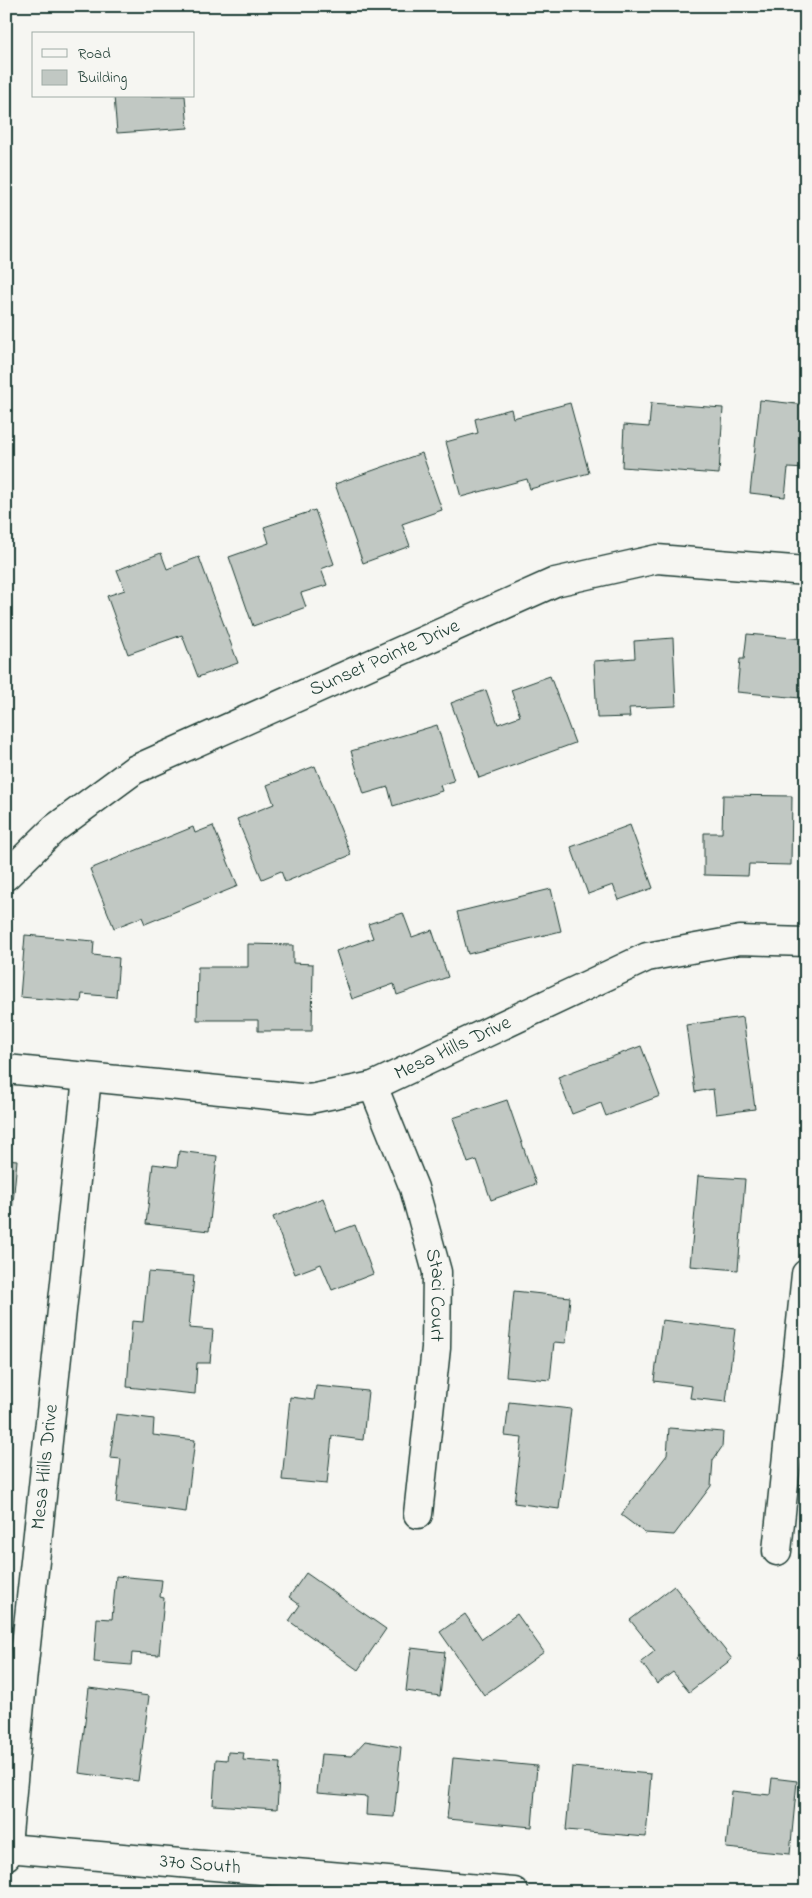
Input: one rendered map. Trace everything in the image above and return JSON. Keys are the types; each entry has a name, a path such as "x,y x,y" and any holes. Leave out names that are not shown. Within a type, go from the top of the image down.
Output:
{"street":[{"name":"Sunset Pointe Drive","path":"6,876 54,829 134,770 555,582 657,559 806,571"},
{"name":"Mesa Hills Drive","path":"6,1069 310,1099 373,1086 647,956 740,940 806,942"},
{"name":"Mesa Hills Drive","path":"6,1856 14,1681 87,1078"},
{"name":"Staci Court","path":"373,1086 414,1188 437,1272 436,1348 418,1514"},
{"path":"777,1551 806,1274"},
{"name":"370 South","path":"7,1848 514,1892"}],"building":[{"path":"114,98 185,98 188,128 117,133"},
{"path":"760,400 806,405 806,469 788,468 785,497 750,493"},
{"path":"570,403 589,473 530,489 527,479 461,497 446,442 478,433 475,419 511,409 513,418"},
{"path":"651,403 723,408 719,474 622,467 624,425 649,427"},
{"path":"422,453 442,510 402,524 410,546 363,563 335,484"},
{"path":"315,510 334,564 321,569 327,585 301,593 306,607 253,626 229,557 269,543 264,527"},
{"path":"161,553 167,569 199,557 238,663 198,677 182,635 128,654 107,596 125,590 117,570"},
{"path":"747,634 805,639 800,698 737,692 740,659 744,659"},
{"path":"673,638 676,706 629,708 630,717 597,718 594,661 635,658 634,641"},
{"path":"550,676 575,743 479,778 451,703 486,690 498,724 520,716 511,690"},
{"path":"437,725 454,781 440,785 442,791 393,806 388,787 364,794 351,751"},
{"path":"315,766 351,855 285,882 281,871 262,879 237,819 274,804 267,785"},
{"path":"723,795 792,796 791,865 749,864 748,876 704,875 704,833 722,833"},
{"path":"630,825 653,888 619,900 613,885 588,894 571,847"},
{"path":"213,826 238,886 145,924 142,917 114,928 90,869 193,827 195,833"},
{"path":"551,889 561,931 468,954 457,912"},
{"path":"403,913 412,937 432,930 448,977 397,995 394,984 352,999 336,951 373,938 368,924"},
{"path":"25,935 94,941 93,955 119,958 116,997 82,994 81,1002 20,997"},
{"path":"248,944 293,945 293,963 313,964 312,1031 258,1031 258,1020 197,1020 198,967 248,967"},
{"path":"743,1017 755,1109 716,1114 713,1089 695,1092 686,1025"},
{"path":"641,1046 660,1096 606,1116 601,1103 572,1114 558,1077"},
{"path":"507,1100 536,1184 491,1200 477,1160 468,1163 453,1118"},
{"path":"179,1151 217,1156 209,1231 146,1224 153,1164 177,1167"},
{"path":"6,1159 17,1160 11,1225 6,1225"},
{"path":"698,1176 745,1179 738,1270 690,1266"},
{"path":"323,1198 336,1232 355,1225 373,1274 332,1290 321,1264 295,1274 273,1217"},
{"path":"148,1272 194,1276 189,1328 213,1330 210,1363 197,1363 195,1394 127,1387 132,1321 143,1322"},
{"path":"514,1291 570,1297 566,1343 554,1342 550,1380 506,1376"},
{"path":"662,1320 735,1329 726,1402 690,1398 692,1386 654,1381"},
{"path":"316,1386 368,1391 363,1440 332,1436 327,1484 282,1480 290,1397 314,1400"},
{"path":"509,1402 571,1409 559,1509 514,1503 522,1438 505,1436"},
{"path":"116,1414 154,1419 153,1435 195,1440 186,1512 116,1503 121,1459 110,1458"},
{"path":"669,1428 723,1432 722,1447 713,1460 711,1486 674,1535 645,1533 621,1515 667,1455"},
{"path":"306,1573 386,1629 358,1670 289,1621 300,1605 289,1597"},
{"path":"116,1576 162,1580 160,1597 164,1598 159,1655 132,1653 131,1665 94,1662 97,1618 112,1619"},
{"path":"674,1586 732,1659 689,1692 673,1672 657,1684 641,1662 655,1651 630,1620"},
{"path":"465,1614 482,1639 517,1614 544,1652 484,1695 440,1632"},
{"path":"411,1648 445,1652 440,1696 406,1691"},
{"path":"806,1648 806,1668 796,1657"},
{"path":"89,1688 149,1696 138,1781 79,1773"},
{"path":"365,1741 401,1747 394,1817 366,1815 367,1797 317,1793 321,1754 351,1756"},
{"path":"228,1752 244,1753 243,1760 280,1763 277,1809 213,1805 216,1759 227,1760"},
{"path":"453,1758 537,1766 532,1827 447,1819"},
{"path":"572,1767 651,1774 646,1837 566,1830"},
{"path":"772,1778 797,1781 790,1854 726,1848 732,1791 770,1795"}]}
